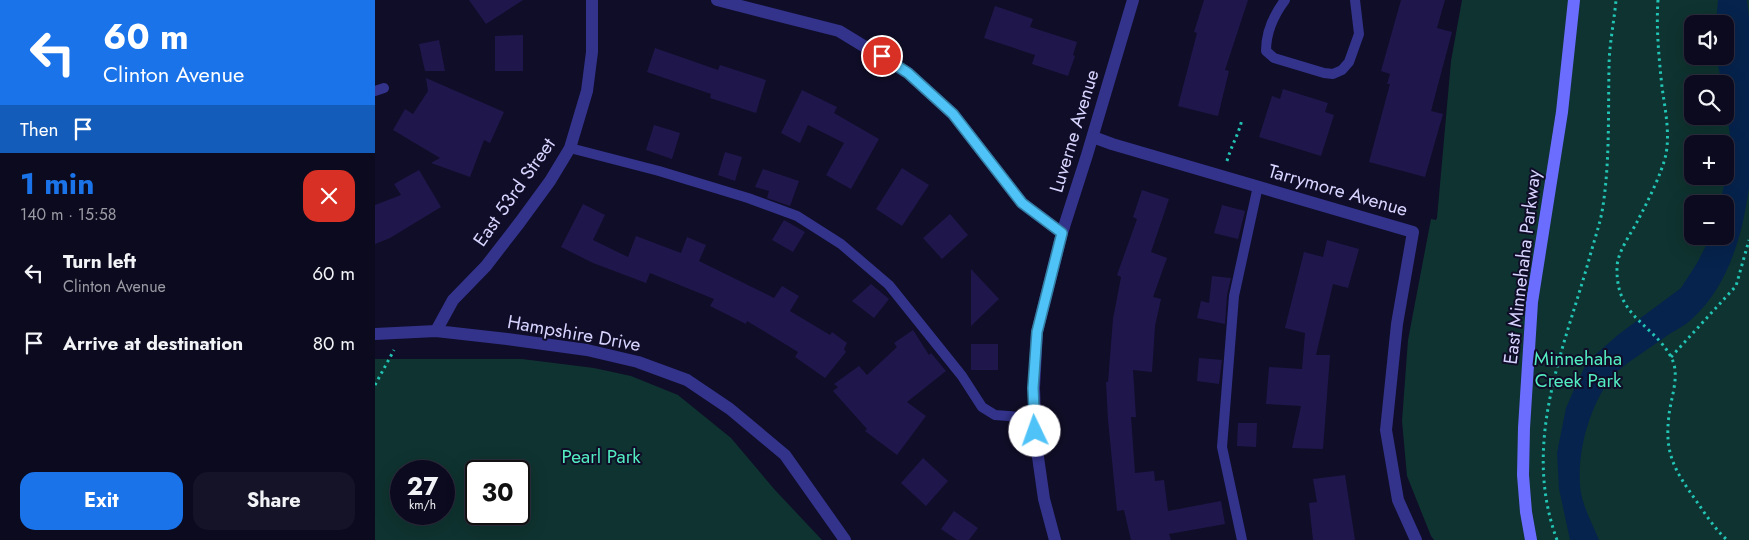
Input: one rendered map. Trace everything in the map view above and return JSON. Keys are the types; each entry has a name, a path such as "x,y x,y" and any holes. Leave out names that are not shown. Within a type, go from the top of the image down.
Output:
{"street":[{"name":"East 53rd Street","path":"436,331 453,300 486,266 550,181 570,148 587,91 592,52 593,0"},
{"path":"717,0 839,31 908,73 953,114 1022,203 1062,233"},
{"name":"Luverne Avenue","path":"1055,540 1044,499 1036,444 1033,388 1037,332 1062,233 1093,137 1133,0"},
{"name":"East Minnehaha Parkway","path":"1531,540 1526,512 1523,466 1531,311 1562,112 1573,0"},
{"name":"Tarrymore Avenue","path":"1093,137 1413,232 1397,324 1386,430 1397,500 1416,540"},
{"name":"Hampshire Drive","path":"375,334 436,331 587,350 638,362 687,380 731,409 785,455 845,540"}],"lane":[{"path":"1285,0 1272,20 1266,39 1265,51 1274,58 1333,74 1342,70 1349,62 1359,34 1355,0"},
{"path":"570,148 668,174 748,198 797,216 841,244 889,285 961,376 982,407 995,415 1035,418"},
{"path":"1242,540 1222,447 1234,296 1258,186"}],"path":[{"path":"1557,540 1548,508 1544,465 1545,421 1552,382 1580,292 1601,214 1607,173 1609,65 1616,0"},
{"path":"1658,0 1657,44 1668,130 1667,148 1662,166 1640,216 1618,258 1616,266 1622,298 1630,313 1662,345 1675,366 1668,428 1672,462 1677,474 1727,540"},
{"path":"1222,176 1231,148 1240,132 1242,119"},
{"path":"1671,358 1736,286 1749,240"},
{"path":"375,384 404,333"}],"green space":[{"name":"Minnehaha Creek Park","path":"1462,0 1749,0 1749,540 1434,540 1407,476 1402,421 1408,340 1431,219 1436,220 1451,61"},
{"name":"Pearl Park","path":"375,359 522,359 594,368 631,376 678,395 731,438 775,490 822,540 375,540"}],"water":[{"path":"1718,0 1747,0 1749,18 1749,187 1738,240 1725,274 1705,305 1687,323 1615,373 1598,399 1586,430 1580,462 1580,478 1584,505 1599,540 1570,540 1559,489 1557,453 1566,408 1587,362 1619,334 1681,288 1706,245 1734,245 1734,195 1722,195 1724,185 1734,185 1734,135 1730,135 1728,125 1734,125 1734,75 1720,75 1718,65 1734,65 1734,15 1717,15"}],"building":[{"path":"469,0 523,0 486,24"},
{"path":"1204,0 1248,0 1225,70 1229,71 1218,116 1178,106 1197,33 1194,32"},
{"path":"1401,0 1445,0 1437,28 1452,32 1431,111 1443,114 1425,177 1369,162 1390,84 1387,84 1390,74 1381,71"},
{"path":"995,6 1033,19 1030,27 1077,42 1073,55 1075,56 1068,76 1032,64 1035,55 984,38"},
{"path":"523,35 523,71 495,71 495,36"},
{"path":"439,40 445,71 425,71 419,44"},
{"path":"655,48 718,70 720,65 766,80 756,113 710,98 711,94 647,72"},
{"path":"426,78 504,112 490,143 484,140 470,177 431,163 440,158 393,130 405,109 413,114 428,91"},
{"path":"1283,89 1328,103 1325,112 1334,115 1321,156 1259,137 1272,96 1280,99"},
{"path":"802,90 837,107 834,113 879,139 851,189 826,175 844,143 808,125 800,143 781,133"},
{"path":"654,125 680,133 672,159 646,150"},
{"path":"725,152 742,157 735,181 718,175"},
{"path":"902,168 929,185 902,226 876,209"},
{"path":"763,169 799,181 790,206 767,198 769,191 755,187"},
{"path":"419,170 441,207 390,238 375,244 375,205 401,195 394,184"},
{"path":"1142,190 1169,199 1151,252 1167,258 1153,297 1161,299 1155,326 1152,372 1133,370 1136,417 1131,417 1135,473 1154,471 1155,481 1164,480 1168,511 1221,501 1225,524 1169,534 1171,540 1131,540 1124,510 1117,511 1108,420 1106,382 1108,382 1113,319 1121,277 1117,275 1137,219 1133,217"},
{"path":"583,204 605,215 593,240 628,257 636,236 681,253 687,237 706,245 699,261 774,298 782,286 799,296 790,311 830,335 832,332 847,343 844,349 846,352 825,378 795,357 798,352 747,321 746,324 710,306 714,299 650,273 646,283 593,263 561,247"},
{"path":"1222,205 1245,211 1238,239 1214,233"},
{"path":"950,214 968,235 942,259 923,238"},
{"path":"784,220 805,232 793,252 772,240"},
{"path":"1327,240 1359,249 1348,288 1333,284 1316,355 1330,355 1323,449 1292,448 1301,406 1266,404 1269,367 1302,369 1305,333 1285,328 1304,252 1323,257"},
{"path":"971,269 999,299 971,326"},
{"path":"1212,276 1231,278 1227,295 1225,324 1197,318 1201,301 1209,303"},
{"path":"871,284 889,299 874,318 852,301"},
{"path":"913,330 929,355 931,353 946,371 907,402 926,416 897,455 865,431 867,429 833,391 838,387 834,384 859,366 867,375 897,347 894,343"},
{"path":"971,344 998,344 998,370 971,370"},
{"path":"1199,358 1222,360 1219,384 1197,381"},
{"path":"1238,423 1257,423 1256,447 1237,446"},
{"path":"923,458 948,481 926,506 901,483"},
{"path":"1345,475 1355,540 1313,540 1309,503 1317,502 1313,479"},
{"path":"954,511 978,528 969,540 957,540 941,529"}],"route":[{"path":"882,56 908,73 953,114 1022,203 1062,233 1037,332 1033,388 1035,431"}]}
